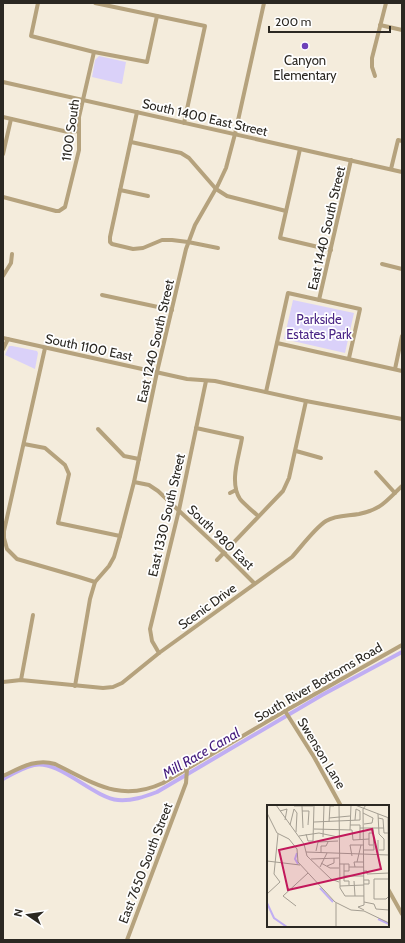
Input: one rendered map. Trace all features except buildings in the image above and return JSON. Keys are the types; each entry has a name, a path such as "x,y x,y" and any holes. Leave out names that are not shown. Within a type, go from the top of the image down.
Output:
{"street":[{"path":"38,3 31,36 94,52 147,62 157,16"},
{"path":"95,3 118,5 157,16 205,26 184,123"},
{"name":"East 1240 South Street","path":"75,686 90,599 95,582 109,566 114,557 120,536 134,482 157,372 188,242 200,216 216,189 226,168 236,134 264,3"},
{"path":"375,76 372,67 372,58 386,3"},
{"path":"380,25 402,30"},
{"name":"1100 South","path":"3,197 56,211 62,209 67,203 79,150 79,117 94,52"},
{"name":"South 1400 East Street","path":"3,82 402,172"},
{"path":"137,112 110,242 112,244 133,249 143,248 162,240 188,242 218,248"},
{"path":"3,117 68,132 79,131"},
{"path":"3,154 11,119"},
{"path":"391,169 400,140"},
{"path":"131,142 181,153 189,158 216,189 227,196 237,200 286,211"},
{"path":"300,149 280,238 331,250"},
{"name":"East 1440 South Street","path":"319,300 351,160"},
{"path":"120,190 148,196"},
{"path":"3,276 11,263 12,254"},
{"path":"382,264 402,269"},
{"path":"266,392 288,293 360,309 349,358"},
{"path":"102,295 172,310"},
{"path":"394,369 402,336"},
{"path":"3,349 5,338"},
{"name":"South 1100 East","path":"5,338 187,379 215,381 306,401 402,419"},
{"path":"277,343 402,371"},
{"path":"45,348 4,531 4,542 9,552 14,557 22,561 95,582"},
{"name":"East 1330 South Street","path":"159,652 152,641 150,629 179,510 206,380"},
{"path":"217,560 283,491 290,478 306,401"},
{"path":"196,428 242,438 235,478 236,490 241,500 258,516"},
{"path":"98,429 124,456 139,459"},
{"path":"24,444 45,448 65,465 67,469 69,474 58,523 120,536"},
{"path":"296,452 321,458"},
{"path":"376,472 395,493"},
{"name":"South 980 East","path":"134,482 149,485 179,510 254,583"},
{"name":"Scenic Drive","path":"3,682 21,680 102,688 122,683 159,652 292,557 305,541 325,522 343,515 372,511 389,500 402,486"},
{"path":"230,493 236,490"},
{"path":"21,680 33,615"},
{"name":"South River Bottoms Road","path":"3,776 32,763 46,762 55,764 105,788 115,791 130,792 156,787 187,773 286,712 402,645"},
{"name":"Swenson Lane","path":"286,712 314,757 340,805"},
{"name":"East 7650 South Street","path":"126,940 186,783 187,773"},
{"path":"389,891 402,914"}],"green space":[{"path":"99,56 126,62 122,84 92,77 95,60"},
{"name":"Parkside Estates Park","path":"293,300 354,313 345,353 284,339"},
{"path":"9,346 37,351 38,353 35,369 5,355"}],"waterway":[{"name":"Mill Race Canal","path":"3,779 26,767 44,765 65,773 108,798 128,800 147,796 157,792 322,695 402,652"}],"place":[{"name":"Canyon Elementary","path":"305,46"}]}
